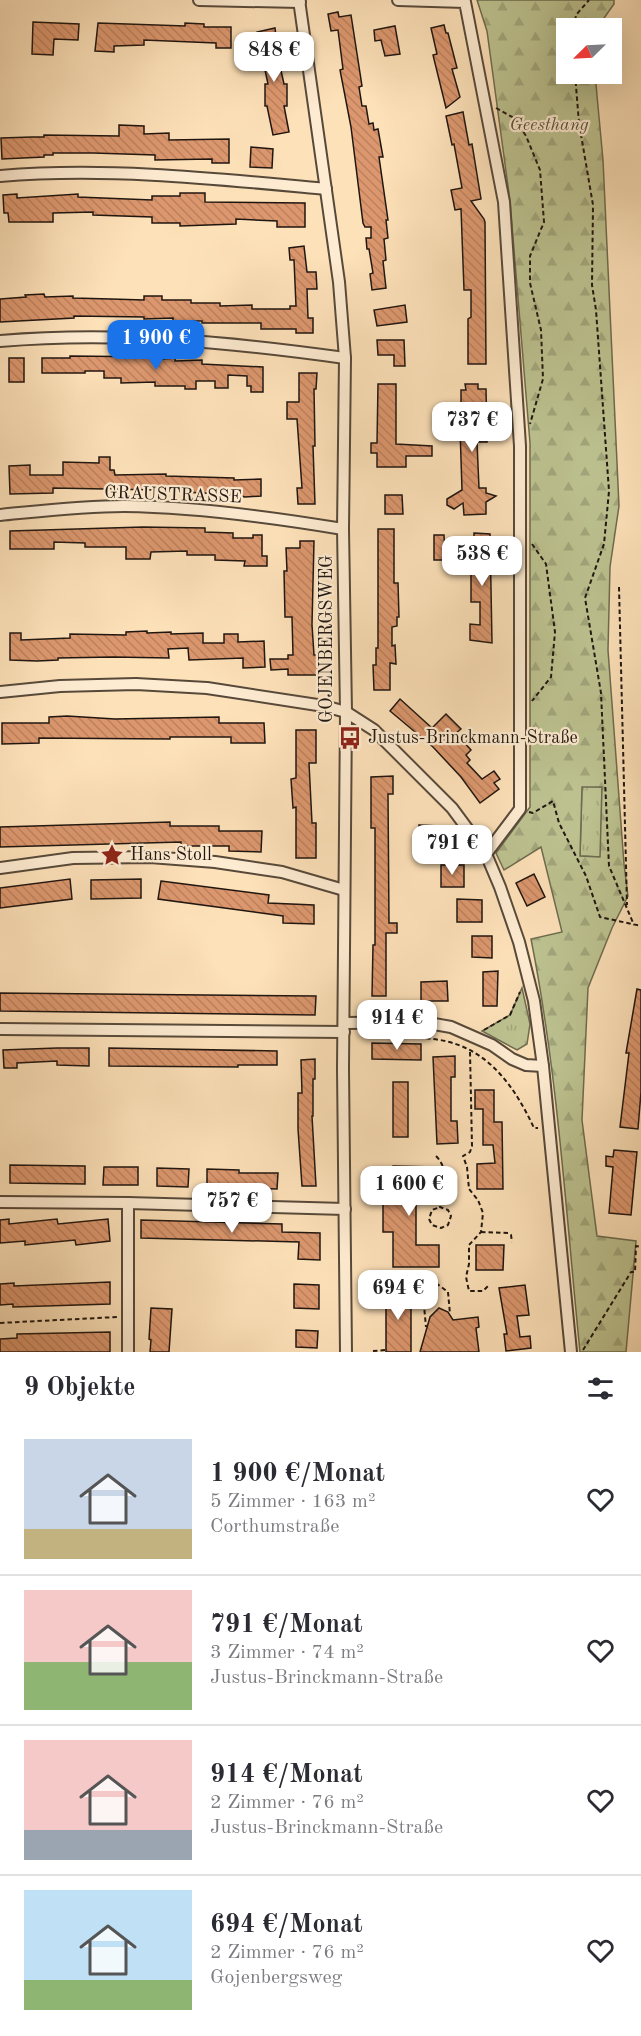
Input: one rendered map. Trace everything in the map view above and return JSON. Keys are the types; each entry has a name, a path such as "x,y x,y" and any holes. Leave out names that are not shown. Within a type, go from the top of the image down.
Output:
{"street":[{"path":"199,0 299,1"},
{"path":"398,0 465,2 504,202 520,446 520,809 486,854"},
{"name":"GOJENBERGSWEG","path":"299,1 339,282 345,358 343,529 346,712 344,890 346,1352"},
{"path":"0,176 97,173 326,189"},
{"path":"0,341 32,338 110,337 190,340 345,358"},
{"name":"GRAUSTRASSE","path":"0,515 134,507 271,517 343,529"},
{"path":"0,692 60,686 136,684 207,688 324,706 346,712 374,730 452,808 486,854 515,931 534,1001 543,1066 571,1352"},
{"path":"0,868 73,858 150,857 215,862 282,872 344,890"},
{"path":"0,1029 344,1028 423,1022 451,1027 470,1034 526,1065 543,1066"},
{"path":"0,1202 345,1209"},
{"path":"128,1203 128,1352"}],"path":[{"path":"576,18 589,0"},
{"path":"575,84 593,205 592,285 596,310 609,491 604,544 585,598 601,693 609,866 634,925"},
{"path":"485,101 514,118 526,136 540,170 544,222 530,255 530,283 541,330 543,378 530,425"},
{"path":"521,528 546,564 555,632 551,677 532,701"},
{"path":"619,587 627,908"},
{"path":"532,813 552,801 559,823 586,876 600,917 641,926"},
{"path":"470,1034 482,1031 510,1015 528,979"},
{"path":"364,1035 442,1040 470,1050 494,1067 508,1081 517,1093 534,1128 549,1126"},
{"path":"470,1052 472,1146 471,1152 463,1156 468,1167 469,1189 478,1200 483,1213 481,1232 468,1245 469,1264 466,1277 469,1291 483,1291 489,1285"},
{"path":"436,1156 445,1169 440,1207"},
{"path":"440,1207 448,1210 451,1216 448,1225 441,1228 432,1225 429,1220 432,1210 440,1207"},
{"path":"481,1232 508,1233 512,1235 512,1242"},
{"path":"581,1352 631,1272 635,1272 636,1246 641,1247"},
{"path":"436,1283 448,1292 450,1314"},
{"path":"423,1295 426,1327"},
{"path":"0,1323 128,1317"},
{"path":"373,1351 386,1350"}],"green space":[{"name":"Geesthang","path":"477,0 614,0 614,4 604,18 556,18 556,84 596,84 603,160 619,506 610,567 608,650 628,896 612,928 588,988 582,1120 597,1236 636,1241 626,1352 580,1352 555,1093 531,939 562,932 541,847 504,870 496,853 530,807 530,443 510,201 487,31","holes":["582,787 602,787 600,857 580,856"]},
{"path":"582,786 602,787 601,857 580,856"},
{"path":"522,988 530,1024 527,1044 517,1050 482,1031 510,1015"}],"building":[{"path":"338,12 339,17 351,15 362,86 359,87 362,106 366,106 369,124 373,123 374,130 378,129 383,157 379,157 388,220 386,220 388,238 384,239 386,260 383,261 386,288 372,290 370,274 373,273 366,238 371,238 371,227 365,227 363,223 351,127 340,70 343,69 338,30 331,31 328,14"},
{"path":"33,22 79,24 78,40 54,39 53,55 32,54"},
{"path":"98,23 185,26 185,23 204,24 204,27 231,27 231,48 216,48 216,43 144,40 144,45 114,46 114,52 95,51"},
{"path":"444,25 457,68 452,69 460,97 446,108 433,55 437,54 431,28"},
{"path":"395,26 400,54 385,56 381,40 375,41 374,30"},
{"path":"275,28 277,44 275,44 284,84 287,84 287,106 284,106 289,132 273,135 267,106 265,106 265,84 268,84 257,32"},
{"path":"463,112 469,145 472,144 481,199 471,201 485,222 486,364 468,364 468,319 471,317 471,290 464,290 461,209 455,210 451,190 462,188 446,116"},
{"path":"119,125 144,126 144,134 169,133 169,140 229,139 229,163 212,163 212,159 155,160 155,155 93,153 53,153 53,155 44,155 44,157 2,159 1,138 44,137 44,135 119,136"},
{"path":"251,147 273,149 272,168 250,167"},
{"path":"180,193 205,193 205,202 305,203 305,227 277,227 277,221 236,219 236,224 180,226 180,223 152,223 152,217 93,215 93,212 53,213 53,222 9,222 8,213 4,213 3,195 17,194 17,198 78,194 78,197 152,200 152,196 180,196"},
{"path":"304,246 307,272 316,272 317,289 307,289 308,318 313,318 313,333 296,333 296,329 261,329 261,323 202,323 202,321 173,321 173,318 74,316 74,318 0,322 0,299 44,294 45,297 73,296 73,298 144,300 144,296 162,296 162,300 220,303 220,306 252,305 252,309 290,309 290,306 296,306 294,260 290,260 289,248"},
{"path":"405,305 407,322 377,326 374,310"},
{"path":"377,340 404,340 405,366 394,366 394,355 378,355"},
{"path":"70,356 163,357 163,359 175,358 175,361 202,360 202,364 263,367 263,392 251,392 251,386 247,386 247,376 228,375 228,388 215,388 215,381 196,381 196,389 185,389 185,386 155,386 155,382 121,383 121,378 104,378 104,371 42,373 42,358 70,358"},
{"path":"9,358 24,358 24,382 9,382"},
{"path":"299,373 317,373 316,389 314,389 315,446 313,446 315,504 298,504 297,488 302,488 297,419 287,419 287,402 299,402"},
{"path":"378,384 396,384 396,444 432,446 432,456 406,456 406,467 377,467 377,453 371,453 371,443 377,443"},
{"path":"465,384 478,384 478,389 486,389 487,442 477,442 479,488 486,488 486,493 496,496 486,502 486,514 464,515 463,503 454,509 447,505 447,499 462,490 460,428 467,428 466,409 461,409 461,390 466,390"},
{"path":"99,457 110,457 110,470 114,470 115,475 166,474 166,476 234,478 234,480 261,479 261,496 245,497 231,494 228,498 225,494 158,490 53,488 53,493 10,494 9,466 30,465 30,475 63,475 63,462 99,463"},
{"path":"385,495 402,495 403,514 385,514"},
{"path":"143,527 205,528 205,532 233,533 233,538 253,538 253,535 262,535 262,556 267,556 267,566 244,566 245,561 215,560 215,555 187,555 187,551 151,552 150,559 126,559 126,547 85,547 85,543 54,542 54,549 10,549 10,531"},
{"path":"378,529 394,529 394,583 398,583 399,617 397,617 397,626 392,627 392,646 395,645 396,664 390,663 390,690 374,690 373,665 376,665 376,648 378,648"},
{"path":"474,533 490,534 492,643 470,640 470,624 480,625 480,602 471,602 471,539 474,539"},
{"path":"434,535 444,535 445,560 434,560"},
{"path":"300,541 314,541 312,625 314,655 318,655 318,675 288,675 288,669 271,670 270,659 288,659 288,655 293,655 292,617 285,617 284,571 287,571 286,548 300,548"},
{"path":"147,631 147,633 171,632 171,634 203,633 203,643 224,643 224,634 238,634 238,642 264,641 265,667 243,668 243,658 189,660 188,648 168,649 169,658 10,660 10,633 21,633 21,640 70,638 70,634 126,635 126,632"},
{"path":"400,699 432,728 446,714 461,729 456,733 471,750 466,755 470,760 467,763 482,779 494,771 500,779 494,783 499,789 480,803 461,777 433,747 390,711"},
{"path":"49,717 115,719 219,717 219,723 264,723 265,743 231,743 231,737 170,737 170,739 39,738 39,743 2,744 2,723 49,723"},
{"path":"296,730 316,730 316,763 309,763 312,823 316,823 316,858 296,858 296,807 293,808 291,779 296,778"},
{"path":"393,776 393,794 388,794 389,923 397,923 397,933 386,933 386,996 372,996 373,945 375,945 375,828 371,828 371,777"},
{"path":"170,822 170,826 219,826 219,831 262,831 261,852 229,851 229,846 181,846 181,842 0,847 0,827"},
{"path":"419,825 439,826 439,848 418,848"},
{"path":"441,865 464,865 464,887 441,887"},
{"path":"534,874 545,897 527,906 516,883"},
{"path":"70,879 72,899 0,908 0,888"},
{"path":"141,879 141,898 91,899 91,880"},
{"path":"161,881 269,895 268,903 314,905 314,924 283,923 283,916 158,899"},
{"path":"457,899 482,900 482,922 457,922"},
{"path":"472,936 492,936 492,958 472,957"},
{"path":"498,971 497,1006 483,1006 483,972"},
{"path":"447,981 448,1001 421,1001 421,982"},
{"path":"637,989 641,990 641,1092 638,1129 620,1127 629,1053 626,1053"},
{"path":"0,993 316,996 315,1015 0,1011"},
{"path":"372,1043 421,1044 421,1060 372,1059"},
{"path":"89,1048 89,1066 57,1065 57,1061 17,1063 17,1068 4,1068 3,1050"},
{"path":"109,1048 277,1051 277,1065 109,1066"},
{"path":"455,1056 455,1077 451,1077 451,1121 457,1121 458,1143 437,1144 433,1057"},
{"path":"315,1059 312,1116 316,1186 302,1186 298,1129 298,1093 302,1093 301,1060"},
{"path":"393,1082 408,1082 408,1137 393,1137"},
{"path":"475,1090 494,1090 494,1122 502,1122 503,1189 477,1189 477,1164 495,1163 493,1145 483,1145 483,1109 475,1109"},
{"path":"614,1150 637,1152 631,1215 609,1213 613,1167 606,1166 606,1156 613,1157"},
{"path":"10,1165 85,1166 85,1184 10,1183"},
{"path":"393,1166 436,1167 436,1190 416,1190 416,1245 439,1245 439,1267 393,1267 393,1232 383,1232 383,1202 393,1203"},
{"path":"104,1167 138,1167 138,1185 103,1185"},
{"path":"157,1168 189,1169 188,1187 157,1186"},
{"path":"207,1169 239,1170 239,1173 278,1173 277,1189 207,1187"},
{"path":"9,1219 9,1224 57,1219 58,1224 108,1219 110,1241 76,1245 75,1240 25,1245 25,1241 0,1243 0,1220"},
{"path":"141,1220 282,1224 282,1232 320,1233 320,1260 298,1259 299,1242 141,1238"},
{"path":"476,1245 504,1245 503,1270 476,1270"},
{"path":"110,1282 110,1304 13,1307 13,1304 0,1305 0,1284 14,1283 14,1286"},
{"path":"294,1284 319,1285 319,1309 294,1308"},
{"path":"525,1285 529,1315 517,1316 520,1337 530,1336 531,1348 506,1351 504,1334 507,1334 499,1288"},
{"path":"386,1290 411,1290 411,1352 386,1352"},
{"path":"151,1308 172,1309 169,1352 150,1352"},
{"path":"439,1308 448,1312 453,1320 478,1317 479,1327 476,1328 479,1352 420,1352 430,1317"},
{"path":"296,1330 318,1331 317,1348 296,1347"},
{"path":"110,1332 110,1352 0,1352 0,1339 17,1338 17,1334"}],"place":[{"name":"Justus-Brinckmann-Straße","path":"350,738"},
{"name":"Hans Stoll","path":"112,855"}]}
